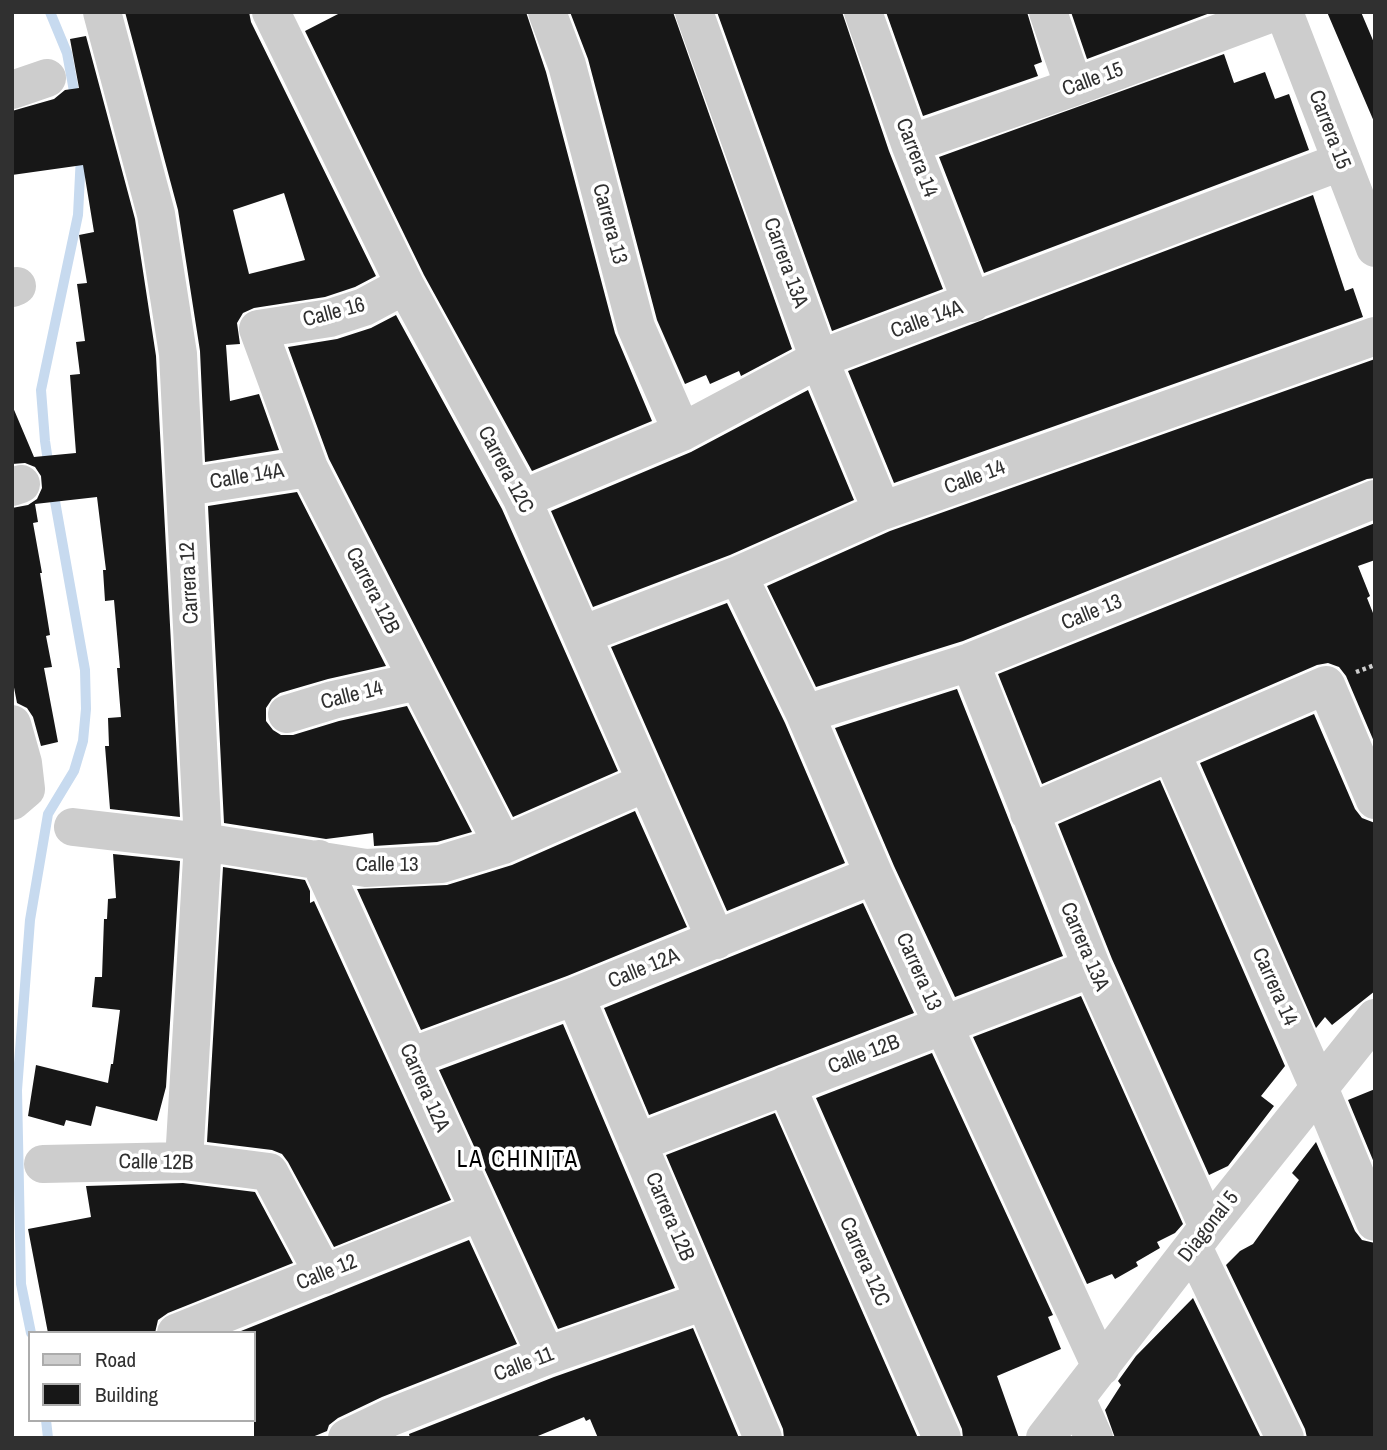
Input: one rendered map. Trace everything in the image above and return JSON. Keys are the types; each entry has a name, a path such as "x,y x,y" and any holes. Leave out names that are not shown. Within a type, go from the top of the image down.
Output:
{"street":[{"name":"Carrera 12","path":"102,12 156,214 178,354 202,842 184,1161"},
{"name":"Carrera 12C","path":"271,12 405,285 522,499 716,940"},
{"name":"Carrera 13","path":"547,12 567,65 636,327 682,432"},
{"name":"Carrera 13A","path":"694,12 820,359 882,511"},
{"name":"Carrera 14","path":"863,12 910,144 972,303"},
{"path":"1048,12 1074,87"},
{"name":"Calle 15","path":"910,144 1074,87 1275,12"},
{"name":"Carrera 15","path":"1284,12 1375,248"},
{"name":"Calle 14A","path":"522,499 682,432 820,359 1340,162"},
{"name":"Calle 16","path":"258,329 330,318 364,307 405,285"},
{"name":"Carrera 12B","path":"258,329 309,468 503,845"},
{"name":"Calle 14","path":"582,635 738,575 882,511 1375,336"},
{"name":"Calle 14A","path":"185,487 309,468"},
{"name":"Calle 13","path":"805,714 970,662 1375,499"},
{"name":"Carrera 13","path":"738,575 805,714 874,875 1101,1367"},
{"name":"Carrera 13A","path":"970,662 1200,1237 1285,1438"},
{"name":"Calle 14","path":"287,714 333,700 418,681"},
{"path":"1029,814 1326,685 1375,800"},
{"path":"12,724 23,763 19,795"},
{"name":"Carrera 14","path":"1171,752 1320,1090 1375,1222"},
{"name":"Calle 13","path":"72,827 202,842 366,868 441,864 503,845 647,782"},
{"name":"Carrera 12A","path":"318,859 546,1356"},
{"name":"Calle 12A","path":"410,1057 575,996 874,875"},
{"name":"Calle 12B","path":"637,1143 1092,968"},
{"name":"Carrera 12B","path":"575,996 763,1438"},
{"name":"Diagonal 5","path":"1045,1438 1200,1237 1375,1018"},
{"name":"Carrera 12C","path":"786,1086 942,1438"},
{"name":"Calle 12B","path":"43,1164 184,1161 269,1172 324,1275"},
{"name":"Calle 12","path":"181,1331 479,1212"},
{"name":"Calle 11","path":"347,1438 396,1427 546,1356 704,1301"},
{"path":"1076,1398 1094,1438"}],"building":[{"path":"125,12 249,12 251,22 376,276 355,287 325,297 254,308 243,313 237,323 240,344 226,345 230,401 259,394 279,450 205,462 200,351 178,210","holes":["284,193 305,260 249,274 233,210"]},
{"path":"342,12 526,12 546,72 615,333 652,421 532,471 424,275 305,31"},
{"path":"570,12 673,12 792,349 741,376 739,371 710,384 706,375 685,384 657,320 588,59"},
{"path":"717,12 842,12 889,151 943,289 832,331"},
{"path":"886,12 1027,12 1042,62 1034,65 1038,76 923,116"},
{"path":"1071,12 1209,12 1210,13 1087,59"},
{"path":"1327,12 1361,12 1375,45 1375,124"},
{"path":"86,36 135,219 156,356 180,817 110,809 105,746 109,746 108,718 121,717 117,668 120,668 114,600 105,601 103,570 106,570 97,497 35,504 38,522 33,523 42,573 50,635 46,636 52,667 44,668 58,742 41,746 33,717 27,708 17,703 12,677 12,508 28,505 37,499 42,488 41,476 35,467 25,463 12,464 12,405 34,457 76,453 70,375 80,374 76,342 85,341 77,284 87,283 79,235 94,232 83,165 12,175 12,111 54,99 65,90 79,88 70,39"},
{"path":"1224,54 1234,83 1265,72 1275,99 1289,94 1309,150 984,273 939,157"},
{"path":"1313,195 1345,291 1353,288 1363,317 894,483 848,371"},
{"path":"396,315 502,509 618,771 513,817 329,459 288,347 337,339 371,328"},
{"path":"1375,359 1375,478 963,641 816,687 767,586 890,531"},
{"path":"808,390 854,500 730,555 593,607 551,511 691,452"},
{"path":"297,492 386,666 280,693 266,708 266,721 281,735 293,735 339,721 407,706 472,832 437,842 374,846 373,833 326,839 224,823 208,506"},
{"path":"1375,523 1375,560 1358,566 1375,618 1375,744 1346,676 1339,667 1328,663 1317,665 1042,784 998,674"},
{"path":"727,603 785,723 845,863 727,911 611,647"},
{"path":"957,689 1063,956 955,997 894,866 835,728"},
{"path":"1314,714 1355,809 1362,818 1375,823 1375,991 1332,1025 1325,1017 1316,1028 1200,763"},
{"path":"1160,780 1285,1066 1261,1096 1274,1106 1228,1166 1209,1175 1112,959 1058,824"},
{"path":"635,811 687,927 567,976 421,1030 357,889 447,885 512,865"},
{"path":"113,854 180,861 166,1087 157,1121 96,1106 91,1126 66,1120 64,1126 28,1116 36,1065 108,1083 120,1010 92,1007 95,977 102,977 104,919 107,919 108,899 116,898"},
{"path":"223,867 305,880 310,891 310,903 314,901 451,1200 334,1247 282,1154 272,1150 207,1142"},
{"path":"863,903 914,1013 649,1115 604,1008"},
{"path":"1081,996 1183,1224 1175,1233 1157,1242 1160,1248 1136,1262 1138,1266 1115,1279 1112,1274 1087,1284 973,1037"},
{"path":"563,1024 675,1288 558,1329 439,1070"},
{"path":"932,1053 1053,1315 1048,1317 1061,1349 997,1376 1019,1438 963,1438 962,1429 816,1098"},
{"path":"1375,1089 1375,1165 1348,1100"},
{"path":"775,1113 918,1438 784,1438 783,1429 666,1155"},
{"path":"1316,1142 1355,1231 1362,1240 1375,1243 1375,1438 1307,1438 1226,1265 1240,1251 1253,1244 1299,1180 1292,1173"},
{"path":"183,1183 255,1192 293,1263 168,1313 158,1320 155,1331 48,1331 28,1229 91,1217 86,1186"},
{"path":"469,1240 517,1344 382,1397 338,1418 329,1425 327,1431 310,1438 254,1438 256,1331 241,1331"},
{"path":"1193,1298 1261,1438 1115,1438 1105,1410 1121,1385 1118,1381 1136,1356"},
{"path":"693,1328 739,1438 598,1438 590,1419 586,1421 584,1417 533,1438 410,1438 409,1434 554,1377"}],"waterway":[{"path":"50,12 67,53 76,102"},
{"path":"49,468 41,390 78,215 81,155"},
{"path":"31,1331 21,1284 17,1090 30,920 48,814 74,771 83,741 86,709 85,670 53,490"},
{"path":"46,1422 48,1438"}],"district":[{"name":"LA CHINITA","path":"518,1161"}]}
